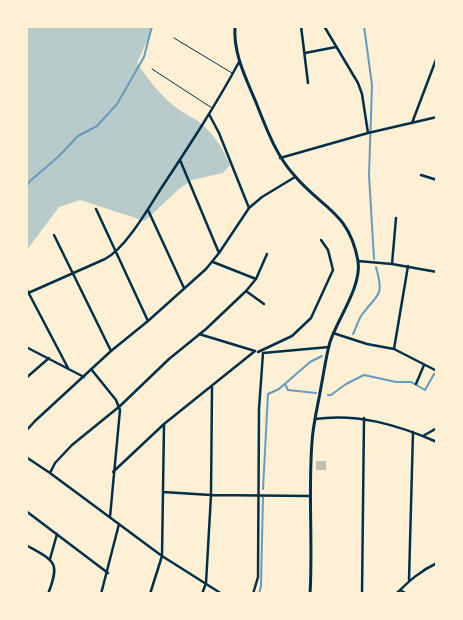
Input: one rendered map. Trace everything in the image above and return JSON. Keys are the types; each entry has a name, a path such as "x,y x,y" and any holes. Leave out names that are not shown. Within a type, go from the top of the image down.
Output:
{"street":[{"path":"235,26 234,35 239,62 280,158 295,177 340,218 353,242 358,261 356,284 333,333 329,347 315,419 312,441 310,496 310,594"},
{"path":"301,26 308,83"},
{"path":"324,26 358,83 362,94 368,133"},
{"path":"304,53 336,47"},
{"path":"412,123 437,57"},
{"path":"27,293 115,253 148,209 213,108 239,62"},
{"path":"209,114 227,152 249,208"},
{"path":"280,158 368,133 437,117"},
{"path":"180,159 219,253"},
{"path":"421,175 437,180"},
{"path":"26,431 91,369 148,321 212,262 249,208 262,197 295,177"},
{"path":"96,208 115,253 148,321"},
{"path":"148,209 184,288"},
{"path":"392,264 396,218"},
{"path":"54,235 111,351"},
{"path":"113,472 164,424 256,351 292,336 311,318 332,270 328,250 322,240"},
{"path":"50,473 55,464 72,445 120,406 169,359 200,334 246,291 256,279 267,254"},
{"path":"358,261 408,266 437,272"},
{"path":"212,262 256,279"},
{"path":"394,349 408,266"},
{"path":"26,288 68,368"},
{"path":"246,291 264,304"},
{"path":"333,333 367,344 394,349 437,370"},
{"path":"200,334 263,353 329,347"},
{"path":"26,347 84,377"},
{"path":"253,594 258,577 259,409 263,353"},
{"path":"26,378 49,358"},
{"path":"416,384 424,365"},
{"path":"91,369 120,406 110,517"},
{"path":"202,594 206,583 211,495 212,386"},
{"path":"315,419 331,417 364,418 413,432 437,442"},
{"path":"362,594 364,418"},
{"path":"150,594 162,556 164,424"},
{"path":"423,436 437,428"},
{"path":"409,580 413,432"},
{"path":"26,457 162,556 222,594"},
{"path":"163,492 211,495 310,496"},
{"path":"26,511 108,573"},
{"path":"101,594 108,573 119,524"},
{"path":"50,559 57,534"},
{"path":"26,545 50,559 55,570 55,576 48,594"},
{"path":"396,594 409,580 437,563"},
{"path":"400,590 406,594"}],"lane":[{"path":"174,38 233,74"},
{"path":"152,69 213,108"}],"shaded area":[{"path":"26,26 154,26 137,63 172,105 198,121 208,130 221,147 230,165 223,173 192,180 179,189 145,221 80,200 59,207 26,251"}],"building":[{"path":"316,461 326,461 326,470 316,470"}],"waterway":[{"path":"26,187 78,136 97,126 117,104 144,57 152,26"},
{"path":"364,26 372,85 369,175 374,259"},
{"path":"353,334 361,316 378,295 380,285 376,267"},
{"path":"263,489 268,394 279,389 310,362 322,356"},
{"path":"328,395 364,375 396,382 411,382 425,390 434,374 437,375"},
{"path":"285,384 288,390 316,393"},
{"path":"259,594 261,586 263,497"}]}
